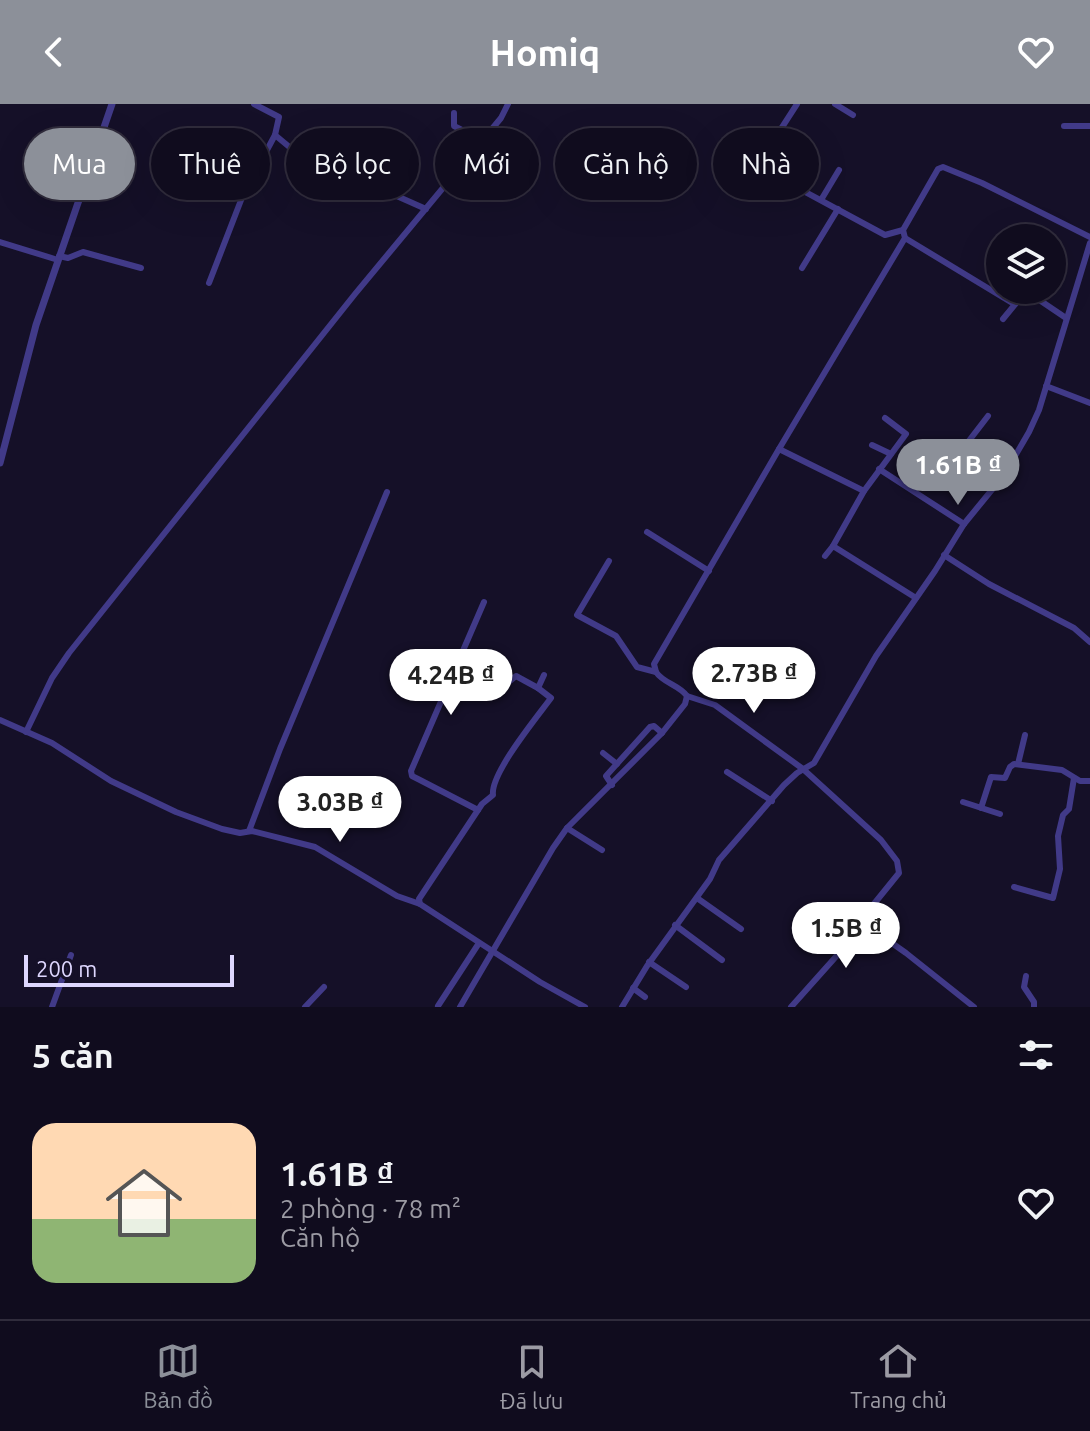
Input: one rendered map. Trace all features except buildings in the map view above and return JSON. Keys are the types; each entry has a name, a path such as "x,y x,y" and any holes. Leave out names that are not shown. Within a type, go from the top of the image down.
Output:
{"street":[{"path":"0,463 36,325 112,104"},
{"path":"209,283 243,195 275,135 279,117 254,104"},
{"path":"493,128 508,104"},
{"path":"797,104 757,166 885,235 903,230"},
{"path":"835,104 853,115"},
{"path":"454,113 454,126 458,128"},
{"path":"1064,126 1090,126"},
{"path":"275,135 300,153 426,209"},
{"path":"622,1007 649,962 697,898 719,860 784,785 814,763 876,656 964,524 1004,475 1029,432 1090,240 982,183 943,167 938,169 903,230 905,238 986,287"},
{"path":"821,200 839,170"},
{"path":"26,732 52,678 69,653 435,198"},
{"path":"802,268 838,209"},
{"path":"791,1007 826,970 899,873 897,861 881,840 803,769 715,705 687,696 660,678 654,664 905,238"},
{"path":"0,242 58,258 83,252 141,268"},
{"path":"1003,319 1014,304"},
{"path":"1045,304 1066,318"},
{"path":"1046,386 1090,403"},
{"path":"988,416 968,442 978,449 976,458 1004,475"},
{"path":"825,556 864,491 906,434 885,418"},
{"path":"872,445 891,454"},
{"path":"779,449 864,491"},
{"path":"879,469 964,524"},
{"path":"249,831 387,492"},
{"path":"647,532 709,571"},
{"path":"833,546 916,598"},
{"path":"944,555 989,584 1074,628 1090,642"},
{"path":"609,561 577,615 616,636 637,667 656,672"},
{"path":"478,810 418,779 411,771 484,602"},
{"path":"538,688 544,675"},
{"path":"420,904 419,899 478,810 493,795 493,784 518,742 551,698 516,676 510,681"},
{"path":"460,1007 543,862 567,828 662,733 685,704 687,696"},
{"path":"0,720 52,743 111,781 176,812 222,829 240,833 249,831 315,847 397,896 420,904 540,982 585,1007"},
{"path":"612,785 606,776 650,727 655,726 662,733"},
{"path":"1018,764 1025,735"},
{"path":"603,753 617,764"},
{"path":"981,808 991,777 1005,778 1012,765 1062,770 1074,778 1090,781"},
{"path":"727,772 772,801"},
{"path":"1014,887 1053,898 1060,869 1058,836 1063,815 1069,809 1074,778"},
{"path":"963,802 1000,814"},
{"path":"567,828 602,850"},
{"path":"697,898 741,929"},
{"path":"862,922 974,1007"},
{"path":"675,925 722,960"},
{"path":"438,1006 479,943"},
{"path":"52,1007 71,955"},
{"path":"649,962 686,987"},
{"path":"1026,976 1024,987 1034,1007"},
{"path":"305,1007 324,987"},
{"path":"633,988 645,997"}]}
